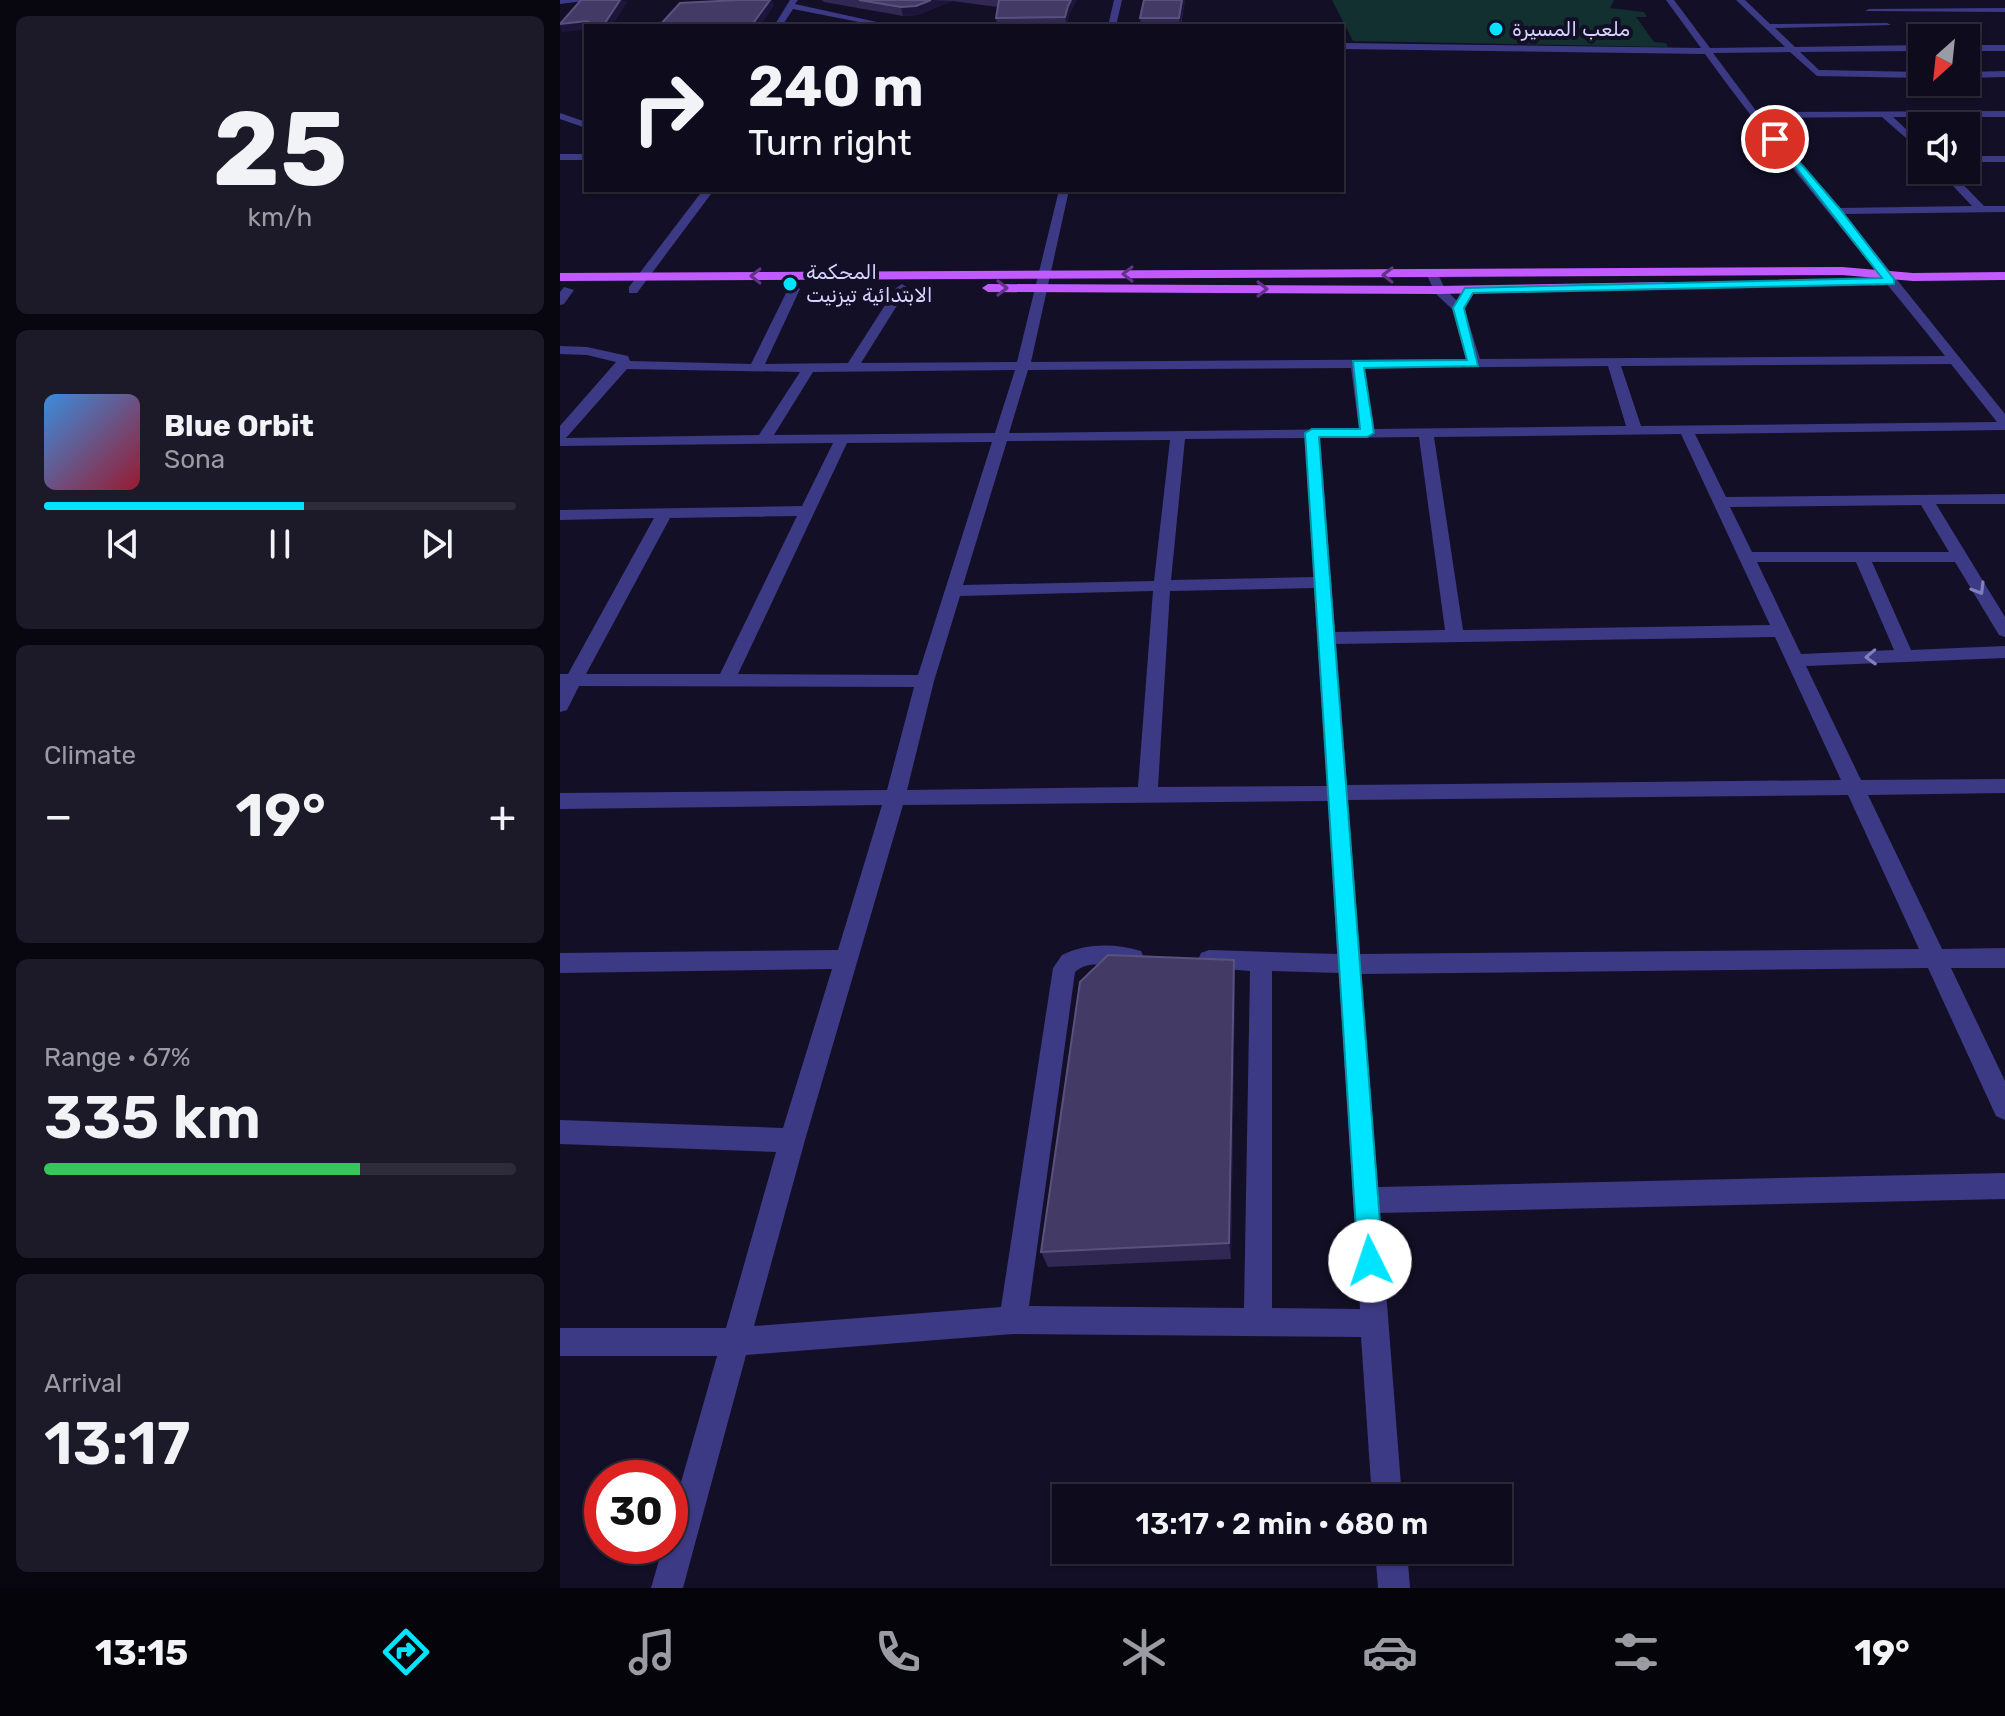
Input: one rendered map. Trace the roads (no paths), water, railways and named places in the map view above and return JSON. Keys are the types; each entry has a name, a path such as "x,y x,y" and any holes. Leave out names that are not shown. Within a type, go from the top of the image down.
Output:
{"main road":[{"path":"563,294 633,290 902,288 1041,281 1433,275 2005,276"},
{"path":"560,277 1041,281 1439,290 1886,277"}],"street":[{"path":"560,2 587,0"},
{"path":"1112,24 1118,0"},
{"path":"1670,0 1754,115 1836,211 2005,424"},
{"path":"1740,0 1791,50 1821,74 1908,75"},
{"path":"1974,0 2005,22"},
{"path":"779,24 792,3 882,24"},
{"path":"1895,33 1866,8 2005,10"},
{"path":"1768,26 1887,25"},
{"path":"1903,41 1908,44"},
{"path":"1344,46 1706,51 1908,48"},
{"path":"1980,48 2005,48"},
{"path":"1980,75 2005,74"},
{"path":"1754,115 2005,114"},
{"path":"1885,115 1908,136"},
{"path":"560,116 584,124"},
{"path":"560,157 584,157"},
{"path":"1980,159 2005,159"},
{"path":"1957,184 1981,209"},
{"path":"633,290 707,192"},
{"path":"667,1588 792,1140 895,797 925,681 1023,366 1063,192"},
{"path":"1836,211 2005,209"},
{"path":"1433,275 1439,290 1458,308 1474,363"},
{"path":"1458,308 1469,290 1464,275"},
{"path":"852,367 902,288"},
{"path":"756,368 794,289"},
{"path":"560,350 610,354 623,359 623,365 560,435"},
{"path":"623,365 809,368 1953,360"},
{"path":"1613,362 1635,430"},
{"path":"1357,364 1367,433"},
{"path":"764,439 809,368"},
{"path":"560,442 2005,424"},
{"path":"1686,429 2005,1108"},
{"path":"1426,432 1455,636"},
{"path":"1312,433 1386,1484"},
{"path":"1147,795 1162,586 1178,435"},
{"path":"726,680 842,439"},
{"path":"1925,499 2005,631"},
{"path":"1720,502 2005,499"},
{"path":"560,515 809,511"},
{"path":"560,705 566,680 665,513"},
{"path":"1746,557 1960,557"},
{"path":"1862,557 1905,656"},
{"path":"955,591 1323,582"},
{"path":"1326,638 1781,631"},
{"path":"1794,660 2005,652"},
{"path":"566,680 925,681"},
{"path":"560,801 2005,786"},
{"path":"1013,1320 1064,968 1079,956 1154,958"},
{"path":"1185,959 1349,964 2005,958"},
{"path":"560,963 846,959"},
{"path":"1258,1322 1261,961"},
{"path":"560,1132 792,1140"},
{"path":"1366,1200 2005,1186"},
{"path":"560,1342 737,1342 1013,1320 1374,1323"},
{"path":"1392,1564 1394,1588"}],"place":[{"name":"ملعب المسيرة","path":"1496,29"},
{"name":"المحكمة الابتدائية تيزنيت","path":"790,284"}]}
